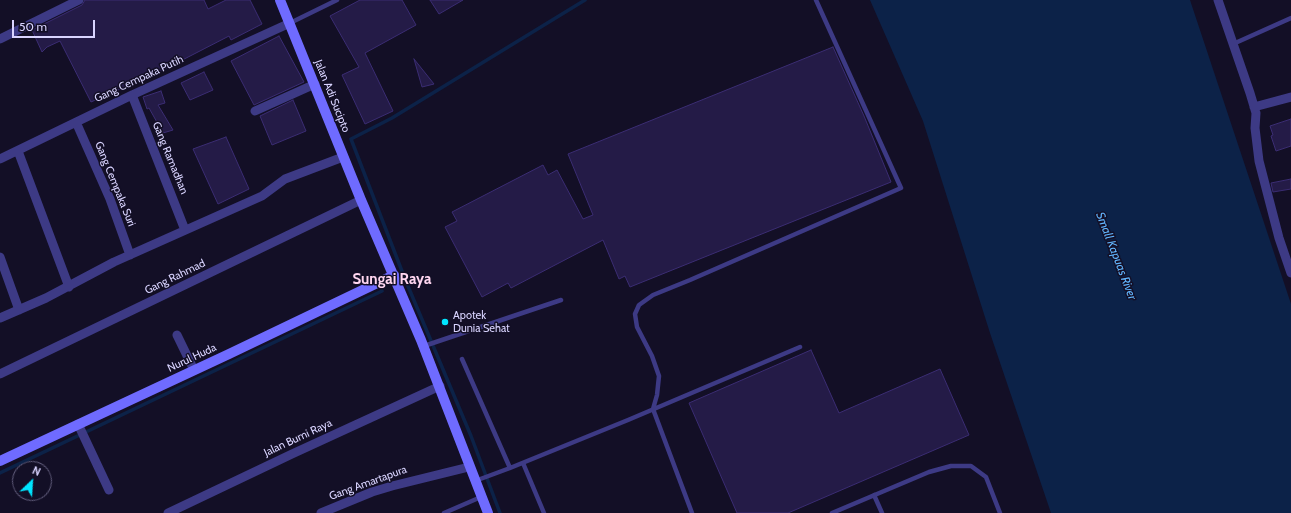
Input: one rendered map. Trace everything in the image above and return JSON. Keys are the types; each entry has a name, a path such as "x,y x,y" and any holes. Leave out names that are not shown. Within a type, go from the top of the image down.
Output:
{"main road":[{"name":"Jalan Adi Sucipto","path":"280,0 361,200 440,386 469,467 478,479 482,497 488,513"},
{"name":"Nurul Huda","path":"0,461 394,275"}],"street":[{"path":"0,39 79,0"},
{"path":"1218,0 1256,113 1255,128 1259,161 1279,238 1291,273"},
{"name":"Gang Cempaka Putih","path":"0,160 132,95 290,23"},
{"path":"255,111 315,84"},
{"name":"Gang Ramadhan","path":"132,95 185,230"},
{"path":"1254,107 1291,97"},
{"name":"Gang Cempaka Suri","path":"76,122 110,199 130,255"},
{"path":"18,151 69,287"},
{"path":"0,318 69,287 114,262 262,196 285,179 343,156"},
{"name":"Gang Rahmad","path":"0,374 361,200"},
{"path":"0,257 19,310"},
{"path":"177,335 194,370"},
{"name":"Jalan Bumi Raya","path":"168,513 440,386"},
{"path":"78,424 109,490"},
{"name":"Gang Amartapura","path":"321,513 392,486 469,467"}],"lane":[{"path":"290,23 337,0"},
{"path":"692,513 653,409 657,395 659,376 652,356 637,328 635,314 638,305 653,295 901,188 816,0"},
{"path":"1233,44 1291,18"},
{"path":"427,345 561,300"},
{"path":"478,479 523,463 800,347"},
{"path":"462,359 510,468"},
{"path":"523,463 544,513"},
{"path":"832,513 929,472 951,466 971,466 986,477 1000,513"},
{"path":"874,495 882,513"},
{"path":"444,513 482,497"}],"water":[{"name":"Small Kapuas River","path":"870,0 1190,0 1291,304 1291,513 1051,513 990,333 923,121"}],"building":[{"path":"85,0 204,0 208,9 226,0 250,0 262,24 231,40 229,36 161,71 157,71 91,102 60,41 47,47 42,52 32,30 82,5"},
{"path":"360,0 402,0 416,25 365,53 393,111 365,124 342,75 359,67 330,16"},
{"path":"430,0 463,0 439,14"},
{"path":"279,36 304,82 254,105 231,61"},
{"path":"833,47 864,116 891,182 630,287 625,276 619,279 603,240 511,288 508,283 482,297 445,227 457,221 452,212 543,165 548,175 557,170 583,219 593,215 568,154"},
{"path":"414,59 434,84 422,87"},
{"path":"204,72 213,90 190,100 181,83"},
{"path":"161,91 165,103 158,105 173,130 163,133 149,108 147,109 143,97"},
{"path":"293,100 306,131 272,145 260,116"},
{"path":"1291,119 1291,146 1276,151 1271,136 1273,135 1270,126"},
{"path":"226,137 249,189 218,204 193,149"},
{"path":"1291,179 1291,189 1273,192 1271,183"},
{"path":"811,350 839,413 940,369 969,435 788,513 737,513 689,403"}],"waterway":[{"path":"500,513 471,436 405,279 351,139 392,118 585,0"},
{"path":"0,473 382,291"}],"place":[{"name":"Apotek Dunia Sehat","path":"445,322"}],"district":[{"name":"Sungai Raya","path":"392,280"}]}
